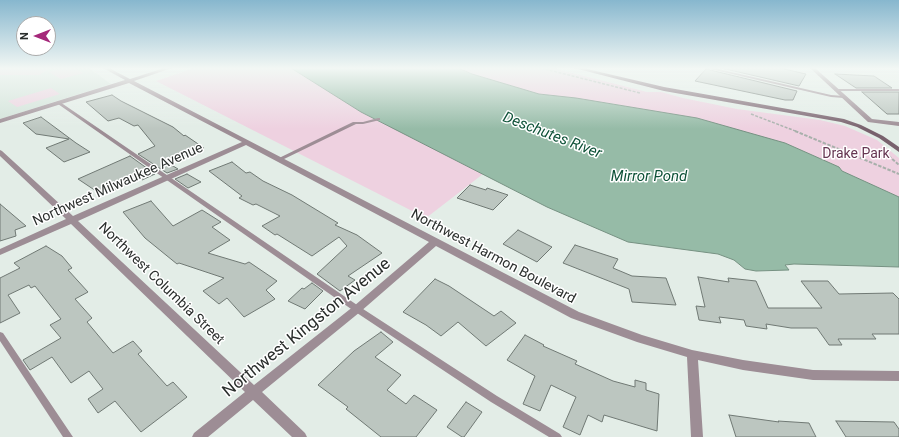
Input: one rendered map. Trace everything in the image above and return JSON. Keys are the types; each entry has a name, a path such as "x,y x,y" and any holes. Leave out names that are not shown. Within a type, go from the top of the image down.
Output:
{"street":[{"path":"0,121 106,88"},
{"name":"Northwest Harmon Boulevard","path":"144,88 575,315 641,339 692,354 743,365 813,375 899,376"},
{"path":"663,88 826,117 859,126 881,137 899,150"},
{"path":"836,90 870,120 899,124"},
{"path":"859,126 870,120"},
{"name":"Northwest Milwaukee Avenue","path":"0,252 248,142"},
{"name":"Northwest Columbia Street","path":"0,152 73,219 301,437"},
{"name":"Northwest Kingston Avenue","path":"198,437 254,393 435,242"},
{"path":"692,354 697,437"}],"lane":[{"path":"798,88 844,98"},
{"path":"836,90 899,90"},
{"path":"59,103 357,308 494,399 557,437"},
{"path":"280,159 355,123 363,123 378,119"},
{"path":"0,335 68,437"}],"path":[{"path":"765,116 750,114 830,144 899,174"},
{"path":"878,147 899,164"}],"shaded area":[{"path":"0,88 97,88 0,119"}],"green space":[{"path":"50,88 60,94 17,107 8,101"},
{"path":"171,88 323,88 361,112 483,174 426,218"},
{"name":"Drake Park","path":"520,88 633,88 647,92 661,92 737,109 820,120 845,126 877,140 899,158 899,197 842,171 839,167 785,143 615,104 539,94"}],"water":[{"name":"Mirror Pond","path":"323,88 520,88 539,94 576,98 697,118 785,143 839,167 842,171 899,197 899,267 794,264 785,265 789,270 756,271 745,269 734,260 718,254 628,242 547,207 361,112"}],"building":[{"path":"730,88 786,88 797,91 793,100 785,100"},
{"path":"862,92 899,92 899,114 887,114"},
{"path":"112,95 173,127 184,136 185,135 204,148 168,163 178,169 167,173 138,154 155,146 138,125 134,126 119,118 108,121 86,102"},
{"path":"41,117 90,152 64,162 46,148 69,139 36,134 23,123"},
{"path":"130,156 155,174 142,180 140,178 102,195 78,179"},
{"path":"232,162 246,173 250,172 263,181 292,195 338,223 335,225 357,235 382,253 348,276 355,280 340,291 317,274 347,246 339,237 312,256 262,226 280,216 256,204 253,205 239,198 242,196 209,171"},
{"path":"187,174 201,182 188,188 175,179"},
{"path":"470,185 486,190 487,188 508,195 493,210 457,198"},
{"path":"151,201 173,226 202,210 221,222 212,227 230,240 208,253 245,264 249,262 277,281 266,290 275,299 244,317 227,298 219,304 203,291 224,278 179,263 177,264 145,238 123,212"},
{"path":"0,204 26,226 15,230 16,236 0,241"},
{"path":"518,230 552,247 537,262 503,244"},
{"path":"575,245 618,259 613,268 632,276 666,278 676,305 632,302 629,289 563,263"},
{"path":"46,246 62,256 72,268 68,270 88,292 75,299 92,318 87,322 113,353 133,341 142,351 138,354 167,386 173,382 187,397 141,432 115,401 98,413 88,399 103,389 89,371 71,383 52,357 30,370 23,360 61,338 50,325 61,319 35,286 31,288 29,285 8,295 20,313 0,323 0,278 20,268 14,263"},
{"path":"698,277 729,282 728,278 756,281 768,308 822,308 801,281 828,281 839,294 893,293 899,299 899,334 872,334 876,339 838,339 842,345 829,345 817,328 791,328 766,324 767,329 746,326 744,320 719,317 721,323 699,320 696,306 705,307"},
{"path":"435,279 449,286 494,316 501,311 516,323 486,346 458,322 441,336 426,325 403,312"},
{"path":"312,283 323,291 305,309 288,301 302,288 304,289"},
{"path":"381,332 393,342 375,357 401,375 387,390 406,404 414,395 437,410 416,437 381,437 346,409 348,407 318,385 354,351"},
{"path":"525,335 544,345 543,346 577,361 575,364 613,381 635,387 635,380 646,383 646,390 659,394 657,431 604,415 602,422 588,415 580,435 563,427 576,397 551,385 540,411 523,404 535,376 507,360"},
{"path":"466,402 482,412 464,437 462,437 447,427"},
{"path":"729,415 779,422 778,421 809,423 816,437 736,437"},
{"path":"836,421 894,422 899,429 899,437 846,437"}],"water label":[{"name":"Deschutes River","path":"552,136"}]}
